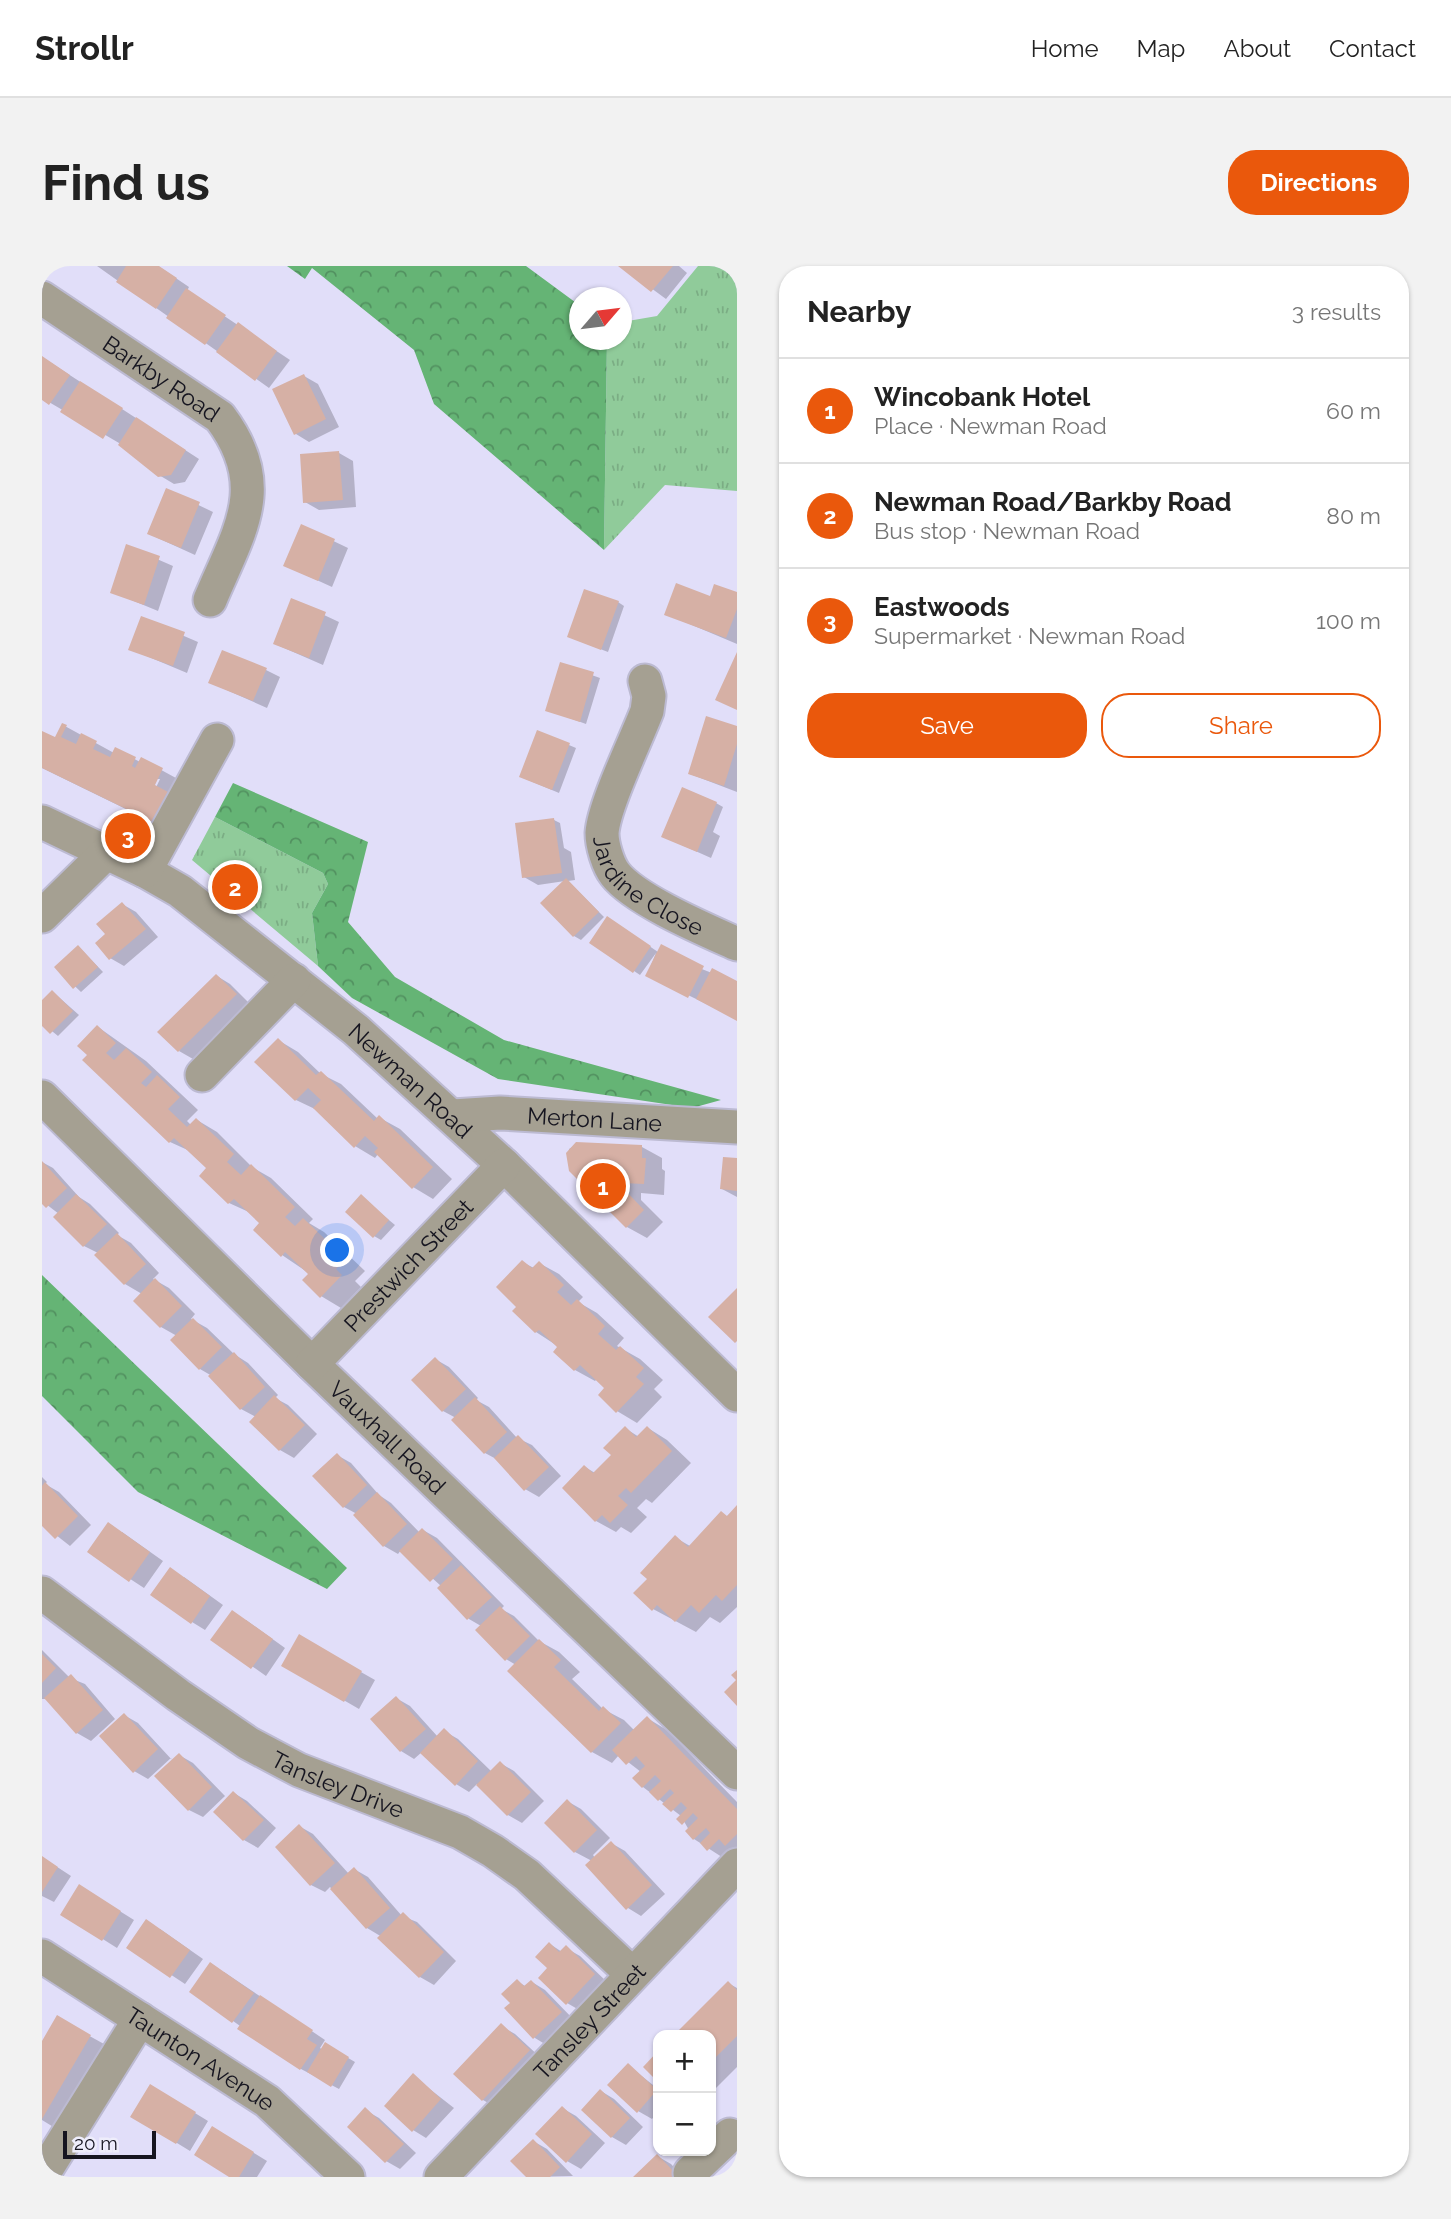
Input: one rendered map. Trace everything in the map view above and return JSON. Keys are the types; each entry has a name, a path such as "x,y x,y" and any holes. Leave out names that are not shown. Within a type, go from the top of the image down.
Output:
{"street":[{"name":"Barkby Road","path":"42,298 220,417 236,439 246,466 249,494 241,527 210,600"},
{"name":"Jardine Close","path":"645,681 649,696 647,711 602,833 605,850 615,874 643,896 737,944"},
{"path":"145,871 217,740"},
{"name":"Newman Road","path":"42,822 145,871 180,891 356,1030 453,1116 737,1395"},
{"path":"42,916 106,853"},
{"path":"202,1075 294,980"},
{"name":"Vauxhall Road","path":"42,1097 313,1364 737,1773"},
{"name":"Merton Lane","path":"453,1116 500,1113 737,1128"},
{"name":"Prestwich Street","path":"313,1364 504,1165"},
{"name":"Tansley Drive","path":"42,1593 178,1696 248,1743 299,1770 460,1832 493,1851 527,1875 631,1973"},
{"name":"Tansley Street","path":"441,2177 631,1973 737,1865"},
{"name":"Taunton Avenue","path":"42,1956 267,2101 348,2177"},
{"path":"42,2176 140,2019"},
{"path":"690,2173 726,2131"}],"green space":[{"path":"287,266 526,266 569,298 569,350 607,350 604,550 434,404 414,350 312,268 305,279"},
{"path":"698,266 737,266 737,491 665,485 604,550 607,350 632,350 632,320 657,316"},
{"path":"233,783 368,842 348,922 395,977 504,1040 721,1100 692,1108 498,1079 352,998 318,966 312,913 328,884 323,873 215,817"},
{"path":"215,817 323,873 328,884 312,913 318,966 192,860"},
{"path":"42,1275 347,1568 327,1589 138,1492 42,1396"}],"building":[{"path":"126,266 159,266 177,278 156,309 116,282"},
{"path":"618,266 673,266 651,292"},
{"path":"186,288 226,315 205,345 166,318"},
{"path":"238,322 277,351 255,381 216,352"},
{"path":"42,356 70,375 49,405 42,400"},
{"path":"304,374 326,419 294,435 272,389"},
{"path":"80,381 123,408 103,439 60,412"},
{"path":"136,417 186,450 171,475 158,477 118,445"},
{"path":"339,451 343,500 303,503 300,454"},
{"path":"166,488 200,502 181,548 147,534"},
{"path":"301,524 335,539 318,581 283,566"},
{"path":"126,544 160,556 144,605 110,593"},
{"path":"676,583 710,596 714,584 737,592 737,609 726,638 664,615"},
{"path":"584,589 619,601 601,650 567,637"},
{"path":"291,598 326,612 309,658 273,644"},
{"path":"141,616 185,632 173,666 128,650"},
{"path":"222,650 267,668 253,701 208,683"},
{"path":"737,652 737,710 715,700"},
{"path":"560,662 594,672 580,722 545,711"},
{"path":"706,716 737,726 737,744 724,786 688,774"},
{"path":"62,723 67,725 61,737 76,744 81,733 97,741 93,749 110,757 115,747 136,757 132,766 135,768 141,757 163,768 155,785 168,792 153,822 42,768 42,731 55,737"},
{"path":"537,730 570,743 552,790 519,777"},
{"path":"682,787 717,802 697,852 661,837"},
{"path":"554,818 562,873 522,878 515,823"},
{"path":"566,878 599,912 573,937 540,903"},
{"path":"122,902 146,929 109,960 95,943 105,934 96,924"},
{"path":"607,916 651,946 633,973 589,943"},
{"path":"661,944 704,966 688,998 645,976"},
{"path":"78,945 98,967 73,989 54,967"},
{"path":"712,968 737,981 737,1021 696,999"},
{"path":"216,974 237,994 178,1052 157,1032"},
{"path":"52,990 73,1011 50,1034 42,1026 42,1000"},
{"path":"97,1025 116,1043 106,1053 114,1060 126,1048 152,1072 141,1083 146,1087 157,1075 180,1097 168,1109 187,1127 196,1118 234,1154 227,1162 241,1175 251,1164 295,1207 285,1217 295,1226 303,1218 346,1259 336,1269 342,1275 320,1298 302,1280 308,1274 285,1252 281,1257 253,1230 259,1223 234,1199 228,1204 199,1176 206,1168 174,1138 169,1143 82,1060 87,1055 77,1046"},
{"path":"278,1038 316,1075 321,1071 374,1121 379,1115 433,1167 412,1189 374,1152 378,1148 365,1136 354,1148 313,1108 321,1100 308,1088 295,1101 254,1062"},
{"path":"576,1142 642,1145 642,1158 646,1158 644,1184 622,1183 622,1187 644,1210 626,1228 569,1171 566,1153"},
{"path":"723,1157 737,1158 737,1191 720,1189"},
{"path":"42,1161 67,1188 46,1208 42,1204"},
{"path":"76,1194 107,1224 83,1247 53,1217"},
{"path":"361,1194 389,1220 373,1238 345,1212"},
{"path":"117,1233 146,1264 124,1285 94,1255"},
{"path":"522,1260 532,1268 539,1261 564,1285 557,1292 571,1305 577,1299 605,1326 598,1334 616,1350 620,1346 644,1368 636,1377 644,1384 616,1413 598,1395 604,1388 580,1365 574,1371 553,1352 557,1347 539,1330 535,1333 512,1311 516,1307 496,1287"},
{"path":"155,1278 182,1306 160,1328 133,1301"},
{"path":"737,1288 737,1341 735,1343 708,1317"},
{"path":"193,1318 222,1347 199,1370 170,1340"},
{"path":"234,1352 265,1387 240,1410 208,1376"},
{"path":"435,1357 466,1389 442,1412 411,1380"},
{"path":"274,1395 305,1425 279,1451 249,1422"},
{"path":"475,1397 507,1432 484,1454 451,1420"},
{"path":"625,1426 636,1437 647,1426 672,1451 631,1493 626,1488 618,1496 628,1505 610,1523 602,1515 595,1522 562,1488 584,1465 593,1473 611,1455 603,1448"},
{"path":"518,1435 549,1467 524,1491 494,1458"},
{"path":"337,1453 367,1485 343,1508 312,1476"},
{"path":"45,1482 78,1516 55,1539 42,1526 42,1486"},
{"path":"377,1492 407,1524 383,1547 353,1515"},
{"path":"737,1505 737,1585 722,1601 716,1595 699,1613 691,1605 675,1622 657,1605 652,1611 633,1593 647,1579 640,1573 675,1535 688,1547 721,1511 727,1516"},
{"path":"108,1522 150,1552 129,1582 87,1552"},
{"path":"422,1528 453,1559 430,1582 399,1551"},
{"path":"461,1565 492,1597 467,1620 437,1588"},
{"path":"170,1567 210,1596 191,1624 150,1595"},
{"path":"500,1606 530,1636 505,1661 475,1630"},
{"path":"232,1610 273,1639 251,1669 210,1640"},
{"path":"299,1634 362,1671 344,1702 281,1666"},
{"path":"539,1639 561,1660 554,1667 599,1711 603,1706 621,1723 591,1753 507,1671"},
{"path":"42,1654 56,1668 42,1683"},
{"path":"737,1670 737,1706 724,1692 736,1680 731,1675"},
{"path":"71,1674 103,1710 76,1734 44,1698"},
{"path":"396,1696 426,1729 400,1752 370,1719"},
{"path":"124,1713 158,1749 133,1773 99,1736"},
{"path":"647,1716 737,1809 737,1834 725,1846 719,1839 707,1851 700,1843 710,1833 706,1828 693,1840 685,1831 698,1818 693,1813 682,1825 676,1819 687,1808 681,1802 671,1812 662,1804 674,1793 670,1789 658,1801 649,1792 661,1781 655,1775 642,1788 632,1778 645,1766 636,1756 626,1765 612,1750"},
{"path":"444,1728 478,1761 455,1786 420,1753"},
{"path":"179,1753 212,1787 188,1811 154,1776"},
{"path":"500,1761 531,1792 507,1816 476,1785"},
{"path":"233,1791 264,1820 243,1841 213,1812"},
{"path":"567,1799 597,1830 574,1853 544,1823"},
{"path":"299,1824 335,1863 310,1886 275,1847"},
{"path":"611,1841 652,1885 626,1910 585,1865"},
{"path":"42,1856 58,1867 42,1892"},
{"path":"354,1867 390,1908 366,1929 330,1889"},
{"path":"79,1884 121,1911 102,1941 60,1915"},
{"path":"403,1912 444,1952 419,1978 377,1938"},
{"path":"146,1919 190,1950 170,1978 126,1948"},
{"path":"549,1942 559,1952 566,1945 595,1974 566,2005 538,1978 547,1968 535,1957"},
{"path":"210,1962 254,1993 232,2023 189,1992"},
{"path":"517,1979 524,1986 531,1980 562,2012 533,2039 504,2008 510,2003 501,1994"},
{"path":"728,1981 737,1990 737,2036 716,2057 716,2030 679,2030"},
{"path":"260,1995 313,2030 307,2039 317,2045 300,2070 237,2029"},
{"path":"57,2015 91,2035 42,2119 42,2041"},
{"path":"501,2023 530,2050 482,2101 453,2074"},
{"path":"325,2042 349,2057 331,2087 307,2072"},
{"path":"653,2056 653,2077 643,2067"},
{"path":"628,2063 653,2086 653,2095 637,2113 607,2085"},
{"path":"413,2073 441,2099 412,2132 384,2106"},
{"path":"150,2084 196,2112 176,2144 130,2117"},
{"path":"600,2089 630,2118 611,2138 581,2110"},
{"path":"562,2106 592,2134 566,2163 535,2134"},
{"path":"365,2107 404,2144 385,2163 347,2127"},
{"path":"212,2126 254,2152 239,2177 229,2177 194,2155"},
{"path":"533,2139 560,2167 550,2177 526,2177 510,2161"},
{"path":"655,2156 659,2156 679,2177 633,2177"}],"place":[{"name":"Eastwoods","path":"128,836"},
{"name":"Newman Road/Barkby Road","path":"235,887"},
{"name":"Wincobank Hotel","path":"603,1186"}]}
